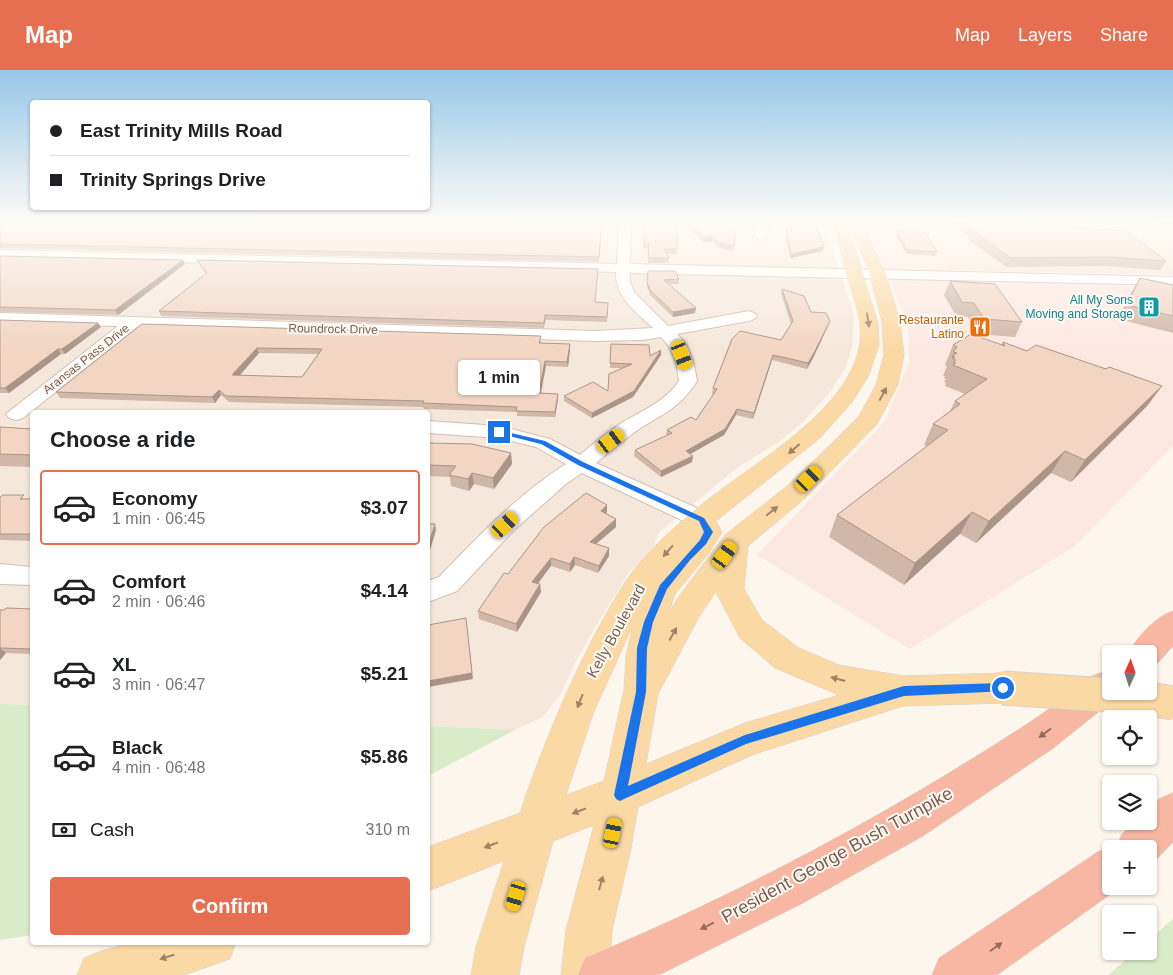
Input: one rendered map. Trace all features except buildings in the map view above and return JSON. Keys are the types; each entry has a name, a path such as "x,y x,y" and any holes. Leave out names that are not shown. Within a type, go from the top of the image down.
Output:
{"highway":[{"path":"1153,645 1173,624"},
{"name":"President George Bush Turnpike","path":"602,975 638,960 784,888 908,821 1038,737 1102,689"},
{"path":"1146,840 1173,813"},
{"path":"956,975 1102,874"}],"main road":[{"name":"Kelly Boulevard","path":"498,961 559,752 593,671 621,615 647,575 674,544 735,492 791,452 830,416 856,381 868,353 870,333 867,314 852,264"},
{"path":"641,692 688,608 735,542 795,493 869,419 887,385 894,354 891,322 873,264"},
{"path":"830,416 860,428"},
{"path":"585,975 588,930 609,852 641,692 642,648 649,622 663,587 703,542 708,532 702,520"},
{"path":"735,542 728,589 751,629 787,658 836,679 904,691 1003,688 1137,697 1173,703"},
{"path":"430,868 620,795 745,740 904,691"},
{"path":"101,975 138,966 204,945"}],"street":[{"path":"455,264 1173,281"},
{"path":"430,591 448,584 505,525 559,478 581,464 626,429 668,404 680,393 688,381 686,365 679,345 627,294 623,281 623,264"},
{"name":"Roundrock Drive","path":"0,318 595,336 643,335 749,316"},
{"name":"Aransas Pass Drive","path":"16,414 133,322"},
{"path":"430,427 499,432 543,443 581,464 702,520"},
{"path":"0,574 30,576"}],"shaded area":[{"path":"0,264 838,264 854,320 852,347 846,367 830,392 805,420 780,441 737,468 658,533 654,546 629,572 576,661 560,695 543,717 515,730 430,726 430,410 30,410 30,705 0,704"},
{"path":"883,264 948,264 958,281 1173,287 1173,446 1075,546 910,649 757,555 885,421 909,363 908,325"},
{"path":"948,264 1173,264 1173,275 951,270"}],"green space":[{"path":"0,704 30,705 30,935 0,940"},
{"path":"430,726 515,730 430,775"},
{"path":"1173,919 1173,975 1108,975 1126,960 1157,960 1157,933"}],"place":[{"name":"All My Sons Moving and Storage","path":"1149,307"},
{"name":"Restaurante Latino","path":"980,327"}],"route":[{"path":"499,432 543,443 581,464 702,520 708,532 703,542 663,587 649,622 642,648 641,692 620,795 673,770 745,740 904,691 1003,688"}]}
